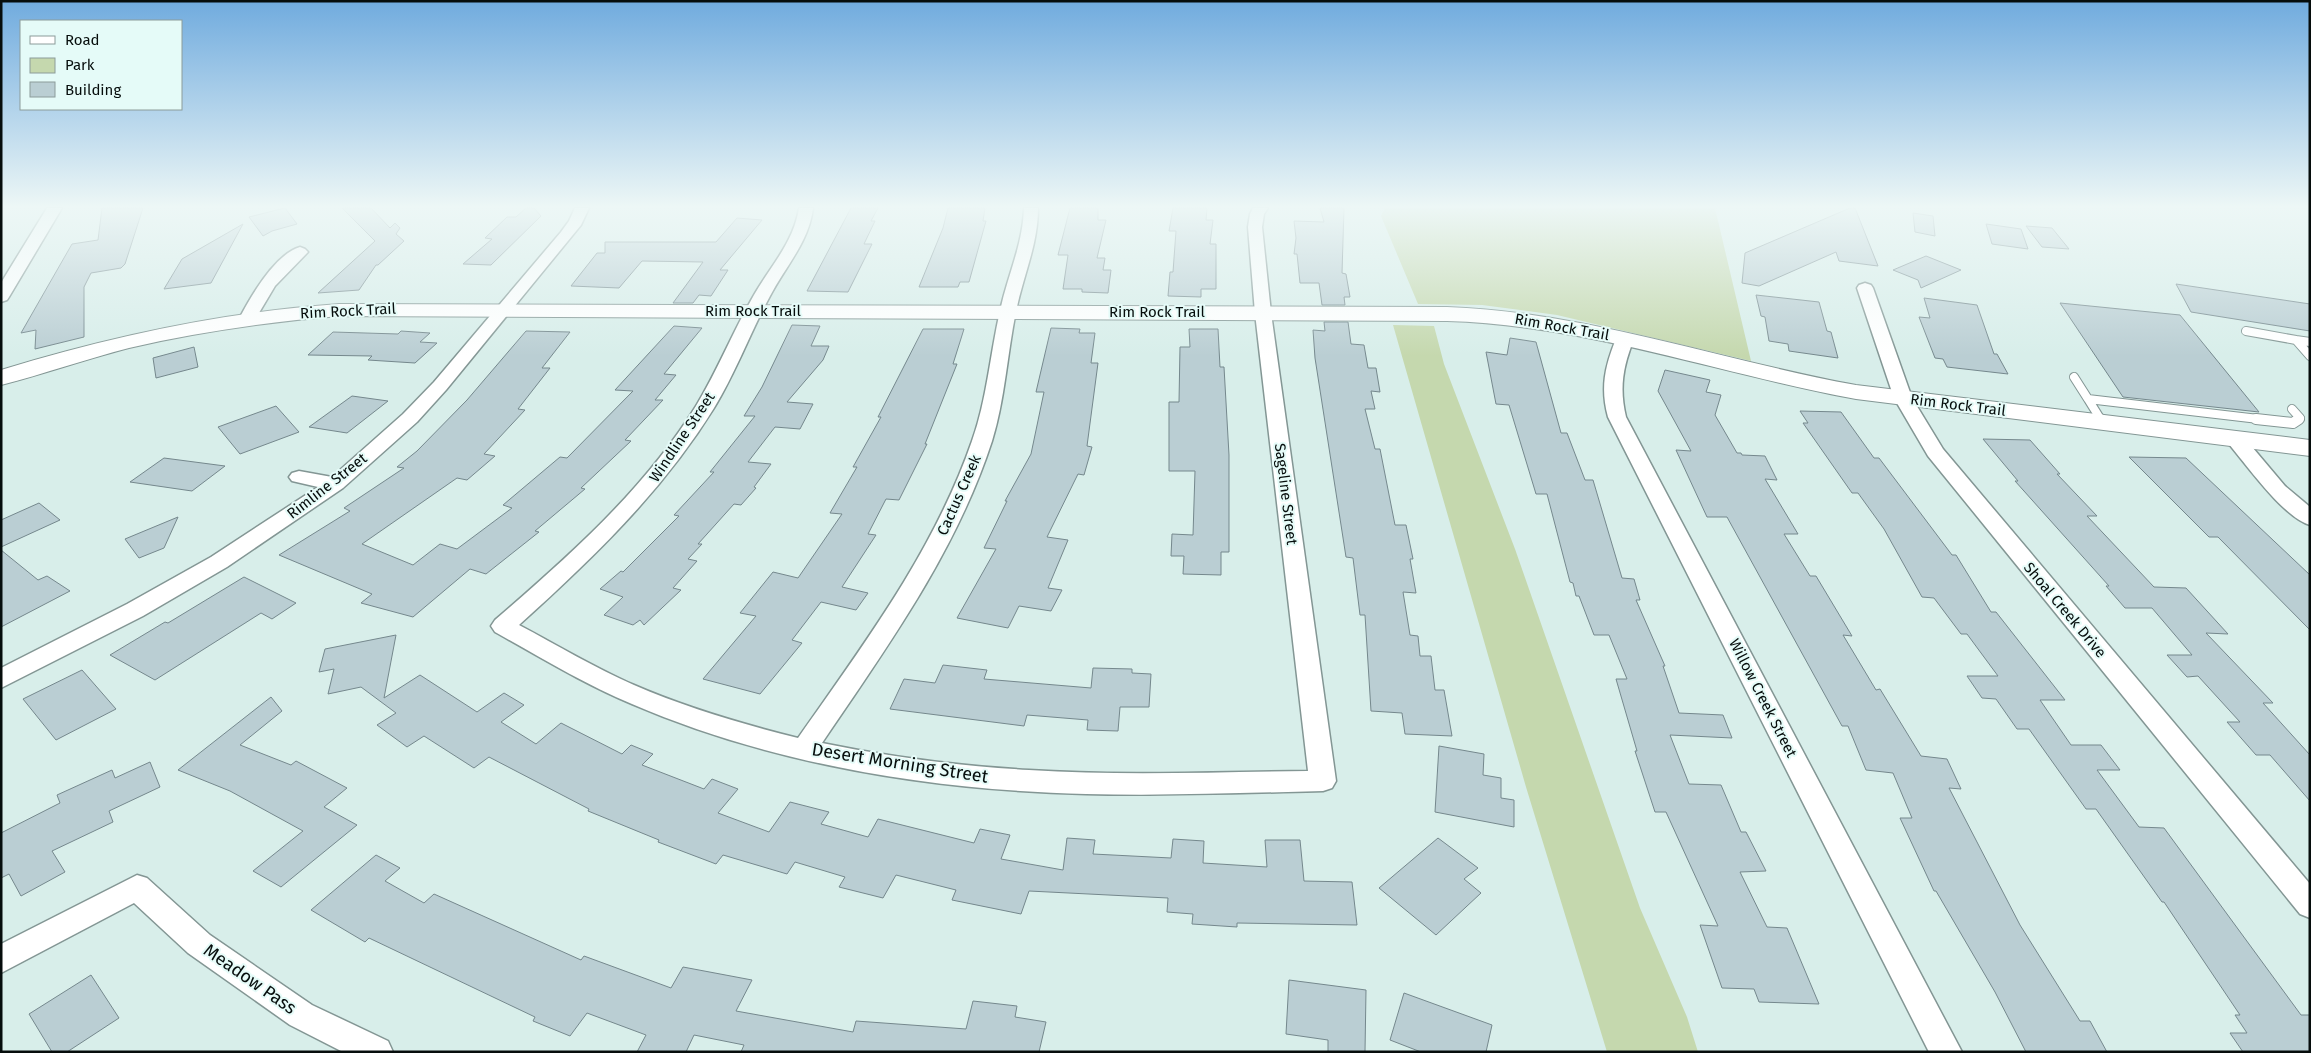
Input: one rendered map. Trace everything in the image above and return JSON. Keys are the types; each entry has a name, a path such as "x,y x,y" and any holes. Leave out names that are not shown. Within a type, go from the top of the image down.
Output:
{"street":[{"path":"1,297 25,257"},
{"path":"247,319 263,288 273,276 294,257"},
{"name":"Rimline Street","path":"1,679 136,610 211,567 336,484 410,418 440,386 547,257"},
{"name":"Windline Street","path":"503,626 565,571 654,479 706,406 754,311 785,257"},
{"name":"Cactus Creek","path":"805,748 891,622 939,539 963,492 982,441 998,379 1008,312 1023,257"},
{"name":"Sageline Street","path":"1258,257 1263,313 1323,781"},
{"name":"Shoal Creek Drive","path":"1865,288 1903,398 1935,452 2310,905"},
{"name":"Rim Rock Trail","path":"1,378 106,347 191,328 247,319 347,310 504,309 1478,315 1560,324 1625,338 1790,380 1903,398 2310,448"},
{"name":"Willow Creek Street","path":"1625,338 1612,373 1611,387 1617,417 1946,1052"},
{"path":"2235,439 2278,490 2310,518"},
{"path":"299,477 336,484"},
{"name":"Desert Morning Street","path":"503,626 565,661 642,698 734,731 872,762 992,777 1084,783 1323,781"},
{"name":"Meadow Pass","path":"1,959 137,887 199,944 301,1015 377,1052"}],"lane":[{"path":"2246,331 2310,342"},
{"path":"2296,340 2310,356"},
{"path":"2074,376 2103,423"},
{"path":"2088,399 2293,423 2300,418 2292,409"}],"green space":[{"path":"1398,257 1727,257 1751,361 1557,315 1482,305 1418,304"},
{"path":"1393,325 1434,326 1444,364 1515,549 1640,908 1687,1017 1698,1052 1607,1052 1526,787"}],"building":[{"path":"64,257 127,257 121,268 91,273 84,287 84,337 35,349 36,330 21,333"},
{"path":"185,257 225,257 211,283 164,289 182,259"},
{"path":"357,257 387,257 376,265 359,290 318,293"},
{"path":"471,257 499,257 491,265 463,264"},
{"path":"594,257 731,257 720,270 728,270 711,296 699,295 693,303 673,303 703,262 642,261 619,288 571,286"},
{"path":"825,257 865,257 848,292 807,291"},
{"path":"931,257 976,257 969,282 960,282 958,287 919,287"},
{"path":"1068,257 1105,258 1103,270 1111,270 1108,293 1082,292 1082,289 1063,289"},
{"path":"1174,257 1216,257 1216,289 1201,289 1201,297 1168,296 1170,272 1173,272"},
{"path":"1297,257 1342,257 1342,273 1346,274 1350,297 1344,297 1345,305 1322,305 1319,283 1300,283"},
{"path":"1745,257 1824,257 1759,286 1742,283"},
{"path":"1838,257 1874,257 1878,266 1839,261"},
{"path":"1923,257 1929,257 1961,270 1921,288 1918,280 1893,270"},
{"path":"2176,284 2310,304 2310,331 2191,312"},
{"path":"1756,295 1819,302 1827,331 1831,332 1838,358 1789,351 1788,344 1769,341 1765,317 1761,316"},
{"path":"1924,298 1977,305 1994,354 1997,354 2008,374 1947,367 1943,359 1935,358 1919,317 1930,318"},
{"path":"2060,303 2180,315 2259,412 2123,397"},
{"path":"1324,322 1348,322 1351,344 1364,345 1368,368 1376,368 1380,392 1371,391 1375,409 1365,409 1375,449 1380,449 1395,525 1406,525 1413,559 1410,559 1416,593 1403,592 1410,635 1418,636 1420,656 1431,656 1435,690 1444,690 1452,736 1405,734 1402,713 1371,711 1365,615 1360,615 1353,558 1346,557 1315,358 1313,330 1325,331"},
{"path":"792,325 820,326 811,346 829,346 823,360 787,402 813,404 800,429 775,427 748,462 771,464 754,487 756,488 741,505 734,504 698,544 702,544 688,559 697,561 673,588 681,590 644,625 640,620 633,625 604,615 623,597 600,589 621,571 623,572 679,516 674,515 714,472 710,472 755,416 744,416 762,387"},
{"path":"674,326 702,328 664,374 676,375 655,400 663,400 625,440 631,441 581,488 585,489 535,531 539,532 486,574 470,569 413,617 361,603 372,594 279,555 350,511 344,508 404,468 397,467 417,451 467,400 526,331 570,332 542,368 550,368 518,409 525,410 484,454 495,456 467,480 457,478 362,544 413,565 440,544 457,549 512,508 503,505 560,457 567,458 633,391 615,390"},
{"path":"1051,328 1080,329 1079,333 1095,333 1091,363 1098,363 1087,446 1092,447 1084,475 1078,474 1047,537 1068,540 1048,588 1062,590 1051,611 1019,606 1008,628 957,618 996,549 984,548 1007,501 1005,501 1031,454 1044,392 1036,392"},
{"path":"923,329 964,329 953,364 957,364 925,444 927,444 899,500 886,499 868,534 876,535 842,587 868,593 856,610 821,602 792,640 802,643 760,694 703,679 756,616 740,613 773,572 798,578 842,514 830,513 857,467 853,467 881,417 878,417"},
{"path":"1189,329 1218,329 1220,367 1224,367 1229,455 1229,552 1221,552 1221,575 1183,574 1184,556 1171,556 1172,534 1193,535 1195,471 1169,471 1169,402 1179,402 1180,347 1190,347"},
{"path":"401,331 430,333 420,342 437,343 415,363 368,360 372,356 308,355 333,332 398,334"},
{"path":"1510,338 1536,342 1561,433 1567,433 1585,480 1593,480 1622,578 1634,579 1640,600 1636,600 1665,666 1663,666 1679,713 1723,715 1732,738 1670,735 1689,784 1721,785 1741,832 1746,832 1766,871 1740,872 1767,927 1787,928 1819,1004 1759,1002 1754,989 1722,988 1700,925 1718,926 1666,812 1655,812 1635,751 1637,751 1616,679 1627,679 1609,635 1594,635 1579,596 1576,596 1573,583 1570,582 1547,494 1536,494 1509,405 1496,404 1486,352 1507,355"},
{"path":"194,347 198,367 156,378 153,358"},
{"path":"1665,370 1710,380 1706,392 1721,395 1715,415 1737,453 1765,456 1777,480 1765,479 1798,534 1784,534 1810,576 1816,576 1852,636 1843,635 1876,690 1880,689 1921,756 1947,759 1961,789 1949,788 2020,925 2080,1021 2090,1021 2107,1052 2026,1052 1995,992 1936,891 1934,891 1900,818 1912,818 1893,773 1866,770 1848,726 1842,726 1727,517 1707,517 1676,450 1691,451 1658,391"},
{"path":"352,396 388,401 347,433 309,427"},
{"path":"276,406 299,432 240,454 218,427"},
{"path":"1800,411 1841,412 1874,458 1879,458 1952,555 1956,555 1991,612 1996,612 2065,700 2040,700 2071,745 2101,745 2120,770 2097,770 2139,827 2164,828 2301,1015 2310,1015 2310,1052 2243,1052 2230,1033 2247,1033 2235,1015 2240,1015 2164,902 2162,902 2096,809 2086,809 2029,729 2017,729 1996,699 1982,698 1967,676 1998,676 1967,634 1961,634 1934,598 1922,597 1884,529 1858,493 1852,493 1803,423 1808,423"},
{"path":"1983,439 2030,440 2060,474 2057,474 2097,516 2087,516 2154,587 2186,588 2228,634 2206,633 2273,703 2263,703 2310,755 2310,801 2270,755 2256,755 2227,722 2240,722 2198,676 2187,677 2167,655 2192,655 2152,608 2125,608 2106,586 2109,586 2015,481 2018,481"},
{"path":"2129,457 2186,458 2310,575 2310,630 2218,537 2209,537"},
{"path":"164,458 225,466 192,491 130,482"},
{"path":"39,503 60,520 1,547 1,520"},
{"path":"178,517 164,548 139,558 125,539"},
{"path":"1,550 38,580 47,576 70,591 1,627"},
{"path":"244,577 296,603 272,619 261,613 155,680 110,655 165,622 168,623"},
{"path":"396,635 384,698 420,675 477,712 504,693 524,705 501,722 536,744 561,723 622,754 631,745 653,754 642,765 704,789 712,779 738,789 718,813 769,832 790,802 829,812 821,824 868,837 878,819 974,843 980,829 1010,835 1001,859 1063,870 1067,838 1095,840 1093,854 1171,858 1173,839 1204,841 1203,863 1267,867 1265,840 1300,840 1304,881 1352,882 1357,925 1237,923 1237,927 1192,924 1193,914 1167,912 1168,898 1029,891 1021,914 952,900 956,890 896,875 883,898 839,887 845,877 795,862 787,874 723,855 716,864 658,842 659,840 588,811 589,809 489,757 474,768 424,736 407,747 377,725 396,713 361,687 328,694 334,669 319,672 325,649"},
{"path":"943,665 987,670 984,679 1091,688 1093,668 1132,669 1132,673 1151,674 1149,707 1120,707 1118,731 1087,730 1088,720 1027,715 1024,726 890,709 904,679 935,683"},
{"path":"82,670 116,709 56,740 23,699"},
{"path":"271,697 282,711 240,745 291,765 296,761 347,788 324,807 357,825 281,887 253,871 303,831 230,791 178,770"},
{"path":"1439,746 1484,754 1483,775 1501,778 1501,798 1514,800 1514,827 1435,812"},
{"path":"150,762 160,787 109,811 113,822 52,851 65,872 21,896 9,874 1,878 1,833 60,803 57,795 112,770 115,778"},
{"path":"1438,838 1478,868 1464,879 1481,893 1436,935 1379,888"},
{"path":"376,855 400,868 385,881 424,903 434,894 581,960 584,956 671,988 683,967 752,980 736,1011 853,1032 856,1021 966,1029 973,1001 1017,1006 1015,1017 1046,1022 1039,1052 741,1052 744,1045 694,1035 686,1052 637,1052 646,1035 587,1013 570,1036 533,1021 535,1017 369,938 365,942 311,910"},
{"path":"91,975 119,1018 67,1052 52,1052 29,1014"},
{"path":"1289,980 1366,990 1365,1052 1328,1052 1328,1040 1286,1034"},
{"path":"1404,993 1492,1025 1486,1052 1421,1052 1390,1040"}]}
